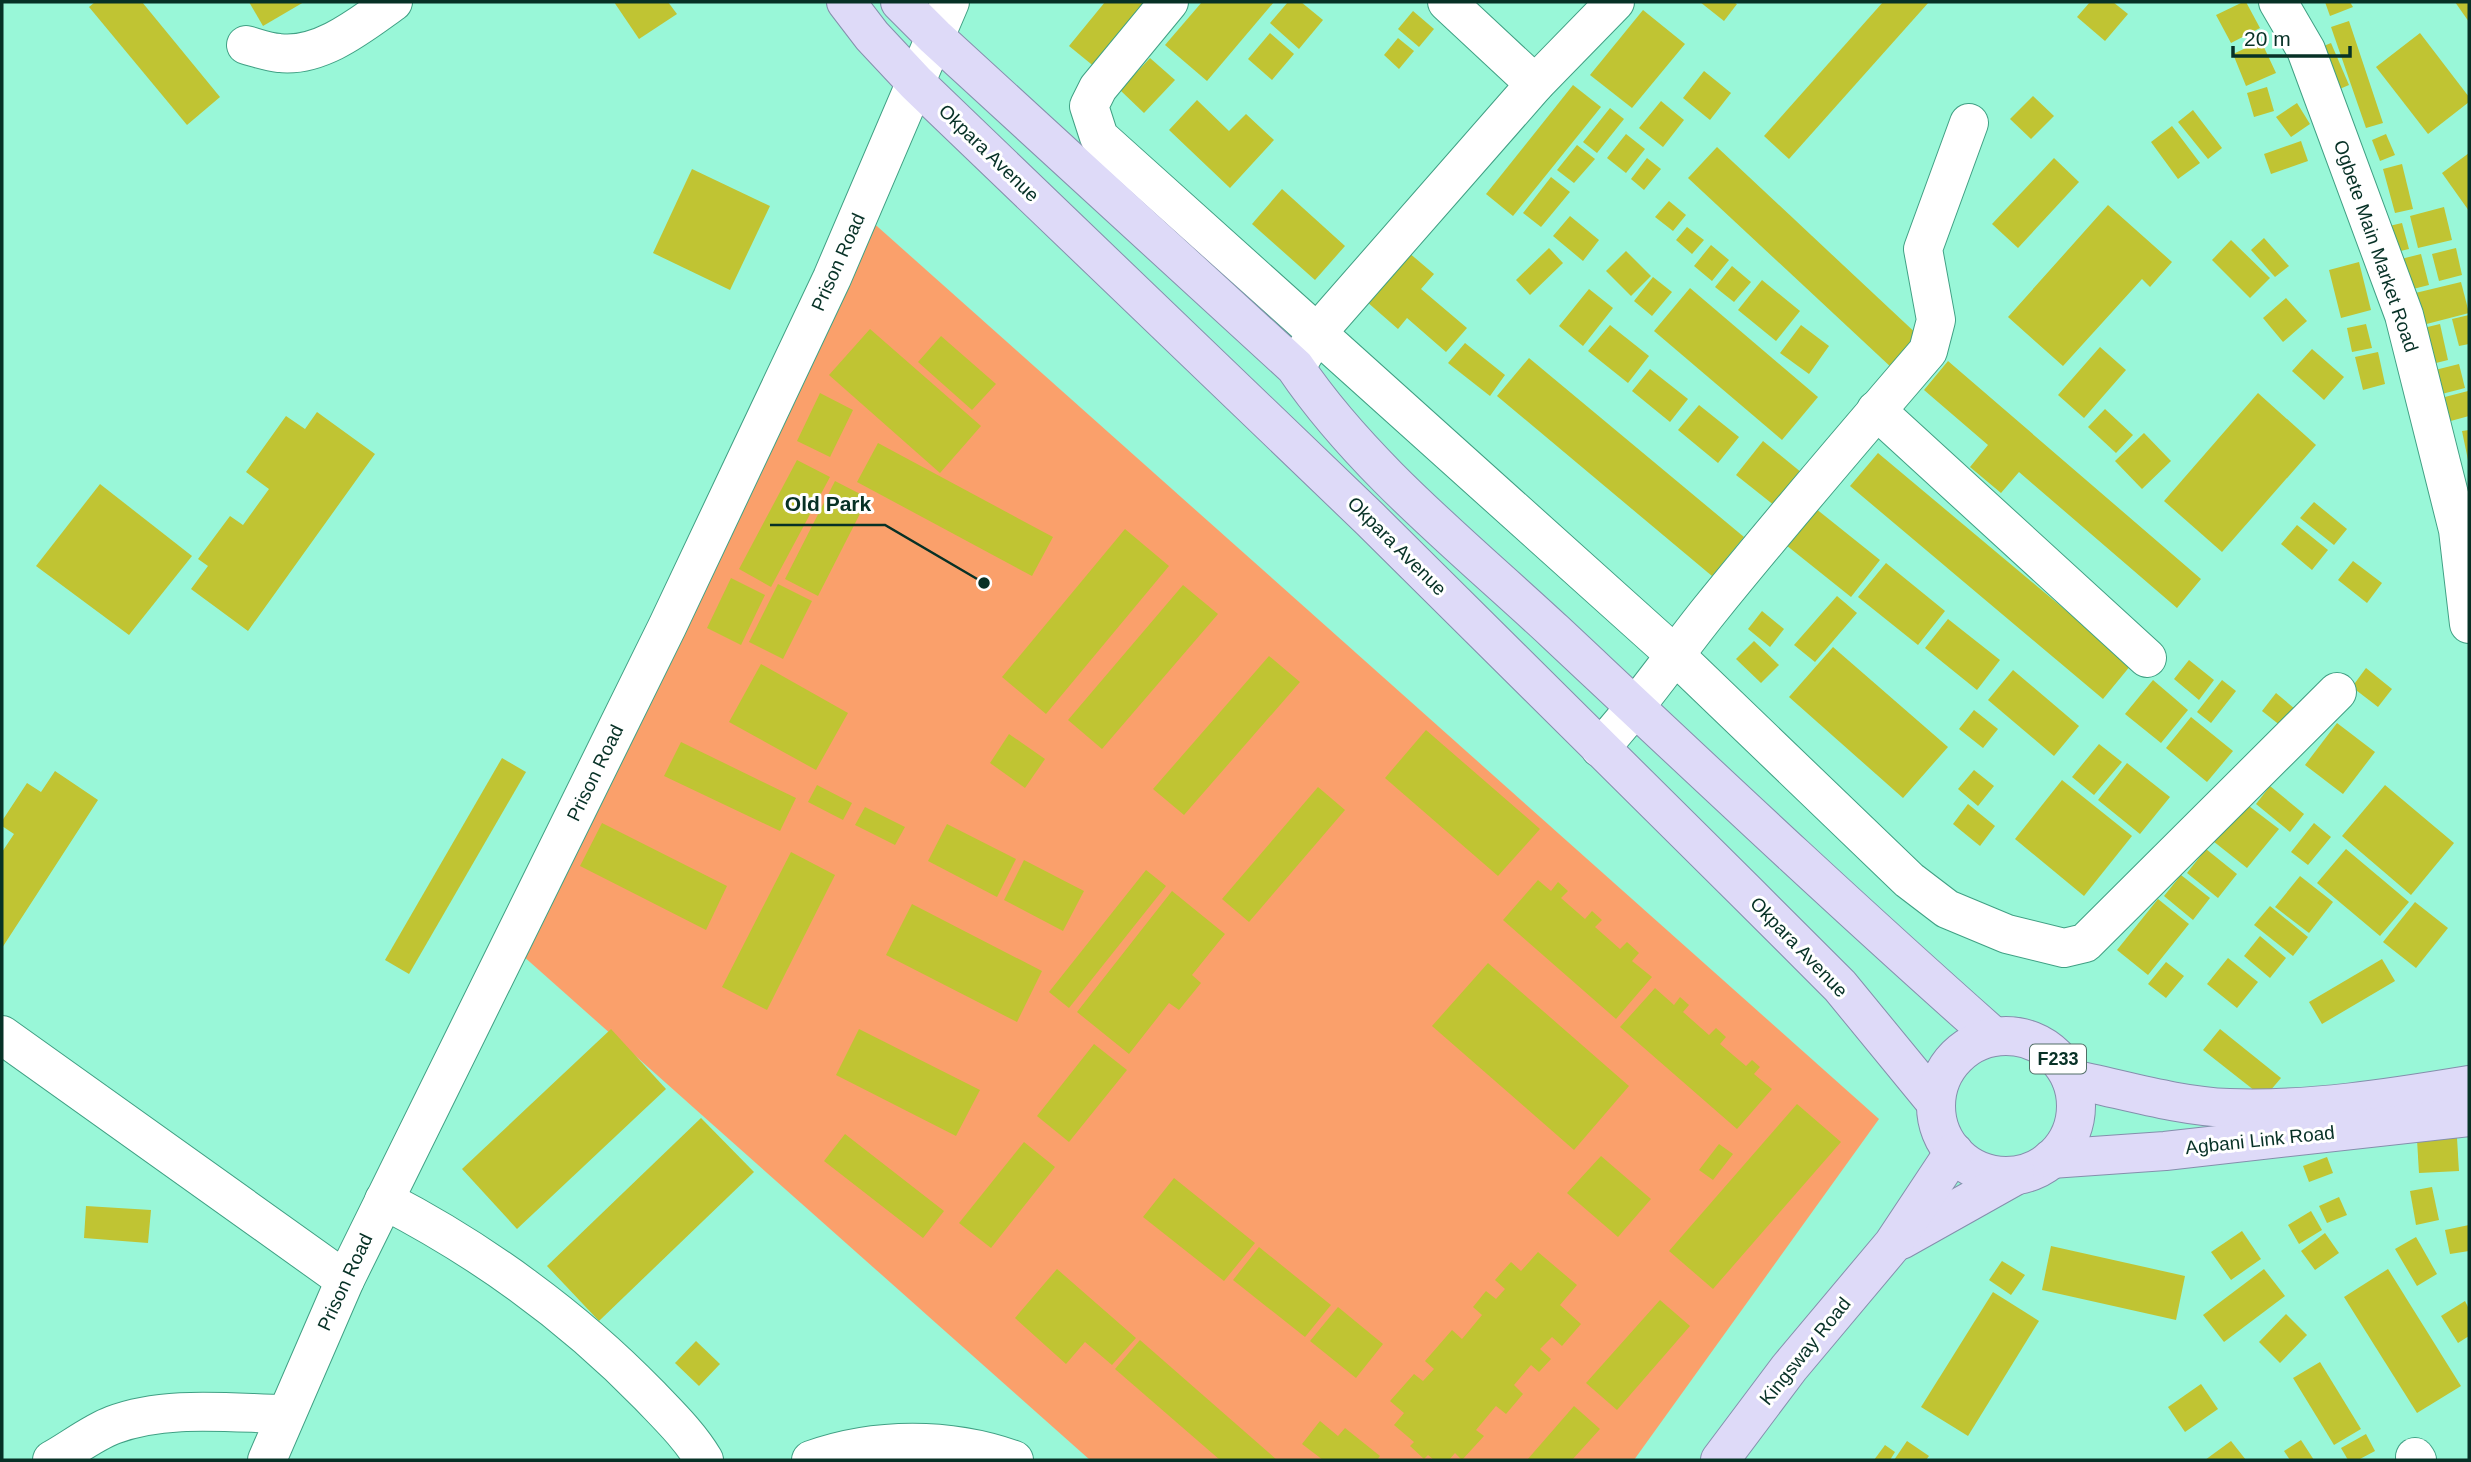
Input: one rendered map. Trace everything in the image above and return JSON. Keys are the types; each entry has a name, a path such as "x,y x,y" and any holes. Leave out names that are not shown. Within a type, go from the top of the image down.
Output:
{"main road":[{"name":"Okpara Avenue","path":"846,2 872,36 916,83 1370,519 1840,986 1936,1103"},
{"path":"900,2 1295,367 1323,408 1412,498 1906,961 1993,1036 1971,1044 1952,1060 1940,1080 1936,1103 1940,1129 1954,1152 1975,1169 1994,1175 2015,1176"},
{"name":"F233","path":"1993,1036 2017,1036 2039,1044 2058,1059 2071,1079 2076,1100 2074,1122 2066,1143 2051,1159 2034,1170 2015,1176"},
{"name":"Agbani Link Road","path":"2071,1079 2227,1108 2295,1107 2368,1101 2469,1085"},
{"name":"Agbani Link Road","path":"2051,1159 2165,1151 2469,1117"},
{"name":"Kingsway Road","path":"1720,1460 1788,1368 1893,1244 1954,1152"},
{"name":"Kingsway Road","path":"1893,1244 2015,1176"}],"street":[{"path":"246,45 281,54 310,49 344,36 393,2"},
{"name":"Prison Road","path":"267,1460 345,1280 673,614 832,278 950,2"},
{"path":"1169,2 1098,88 1089,106 1099,137 1674,654 1909,880 1947,909 2007,934 2064,948 2085,943 2337,691"},
{"path":"1447,2 1535,84"},
{"path":"1295,367 1316,334 1535,84 1615,2"},
{"name":"Ogbete Main Market Road","path":"2278,2 2306,50 2404,315 2458,530 2469,624"},
{"path":"1600,748 1637,709 1674,654 1928,351 1936,320 1923,248 1969,123"},
{"path":"1877,410 2147,658"},
{"path":"2,1035 345,1280"},
{"path":"384,1200 428,1222 507,1275 604,1349 690,1437 704,1460"},
{"path":"52,1460 111,1425 137,1418 202,1413 285,1415"},
{"path":"811,1460 884,1444 958,1444 1014,1460"}],"shaded area":[{"path":"860,211 1879,1119 1634,1460 1090,1460 522,955"}],"building":[{"path":"95,2 142,2 220,97 187,125 89,7"},
{"path":"249,2 304,2 263,26"},
{"path":"614,2 668,2 677,14 639,39"},
{"path":"1105,2 1148,2 1096,68 1069,46"},
{"path":"1202,2 1274,2 1207,81 1165,45"},
{"path":"1288,2 1301,2 1323,20 1299,49 1270,23"},
{"path":"1700,2 1733,2 1737,4 1724,21"},
{"path":"1883,2 1929,2 1789,159 1764,136"},
{"path":"2090,2 2113,2 2128,14 2105,41 2077,17"},
{"path":"2246,2 2260,28 2231,43 2216,15"},
{"path":"2325,2 2350,2 2353,7 2330,16"},
{"path":"2455,2 2469,2 2469,22"},
{"path":"1643,10 1685,44 1632,108 1590,75"},
{"path":"1413,11 1434,29 1419,47 1398,29"},
{"path":"2349,21 2383,123 2366,128 2331,27"},
{"path":"1270,33 1294,54 1272,80 1248,59"},
{"path":"2420,33 2469,97 2469,102 2428,134 2376,67"},
{"path":"1398,38 1414,51 1399,69 1384,55"},
{"path":"2261,41 2276,73 2246,86 2233,54"},
{"path":"2331,43 2349,85 2328,94 2309,52"},
{"path":"1150,58 1175,80 1144,113 1120,90"},
{"path":"1704,71 1731,93 1710,120 1683,98"},
{"path":"1573,85 1601,107 1513,216 1486,194"},
{"path":"2267,87 2274,111 2254,117 2247,93"},
{"path":"2033,96 2054,116 2031,139 2010,119"},
{"path":"1197,100 1229,131 1246,114 1274,140 1230,188 1169,130"},
{"path":"1661,101 1684,120 1663,147 1639,128"},
{"path":"2297,103 2310,124 2291,137 2276,117"},
{"path":"1610,108 1624,119 1597,153 1583,142"},
{"path":"2193,110 2222,148 2208,159 2178,122"},
{"path":"2172,126 2200,163 2178,179 2151,142"},
{"path":"1626,134 1645,149 1626,173 1607,158"},
{"path":"2386,134 2395,155 2380,161 2372,140"},
{"path":"2301,141 2308,161 2271,174 2264,154"},
{"path":"1577,145 1595,159 1574,183 1557,170"},
{"path":"1717,147 1921,338 1893,369 1688,178"},
{"path":"2469,153 2469,211 2442,173"},
{"path":"1647,158 1661,169 1644,190 1631,179"},
{"path":"2054,158 2079,182 2018,248 1992,224"},
{"path":"2402,164 2413,209 2395,213 2383,169"},
{"path":"692,169 770,206 730,290 653,253"},
{"path":"1551,177 1570,192 1541,227 1523,213"},
{"path":"1282,189 1345,246 1315,280 1252,224"},
{"path":"1669,201 1686,215 1673,231 1655,217"},
{"path":"2108,205 2172,262 2150,287 2142,279 2063,366 2008,317"},
{"path":"2444,207 2452,240 2418,248 2410,216"},
{"path":"1570,216 1599,240 1583,261 1553,236"},
{"path":"2402,223 2409,249 2392,253 2385,227"},
{"path":"1687,227 1704,240 1692,254 1676,240"},
{"path":"2264,238 2289,266 2275,277 2251,250"},
{"path":"2231,240 2270,278 2250,298 2212,260"},
{"path":"1711,245 1729,260 1712,281 1694,266"},
{"path":"1549,248 1563,263 1530,295 1516,280"},
{"path":"2456,248 2462,275 2439,281 2432,254"},
{"path":"1626,251 1651,276 1631,296 1606,271"},
{"path":"1408,252 1434,274 1421,289 1467,328 1446,352 1407,318 1398,329 1366,301"},
{"path":"2421,254 2429,285 2405,291 2397,260"},
{"path":"2359,262 2371,310 2341,318 2329,270"},
{"path":"1732,266 1751,282 1734,302 1715,287"},
{"path":"1653,277 1672,292 1652,316 1634,301"},
{"path":"1762,280 1800,311 1776,341 1738,310"},
{"path":"2461,282 2469,313 2415,327 2407,295"},
{"path":"1690,288 1818,397 1782,440 1654,331"},
{"path":"1589,289 1613,308 1583,346 1559,326"},
{"path":"2286,298 2307,321 2283,342 2263,318"},
{"path":"2469,315 2469,344 2459,346 2452,319"},
{"path":"2366,324 2372,348 2352,352 2347,328"},
{"path":"2440,324 2448,360 2428,365 2419,329"},
{"path":"1610,325 1649,356 1628,383 1588,351"},
{"path":"1801,325 1829,346 1809,374 1780,353"},
{"path":"870,329 981,426 940,473 829,375"},
{"path":"941,336 996,384 972,410 918,362"},
{"path":"1465,343 1505,375 1490,396 1448,363"},
{"path":"2100,347 2126,370 2084,418 2058,395"},
{"path":"2312,349 2344,377 2324,400 2292,371"},
{"path":"2378,352 2385,384 2363,390 2355,357"},
{"path":"1529,358 1744,537 1712,576 1497,396"},
{"path":"1948,361 2201,579 2177,608 2019,472 2001,493 1970,467 1988,445 1924,390"},
{"path":"2459,364 2465,388 2438,395 2431,371"},
{"path":"1650,369 1688,399 1670,422 1632,391"},
{"path":"2468,391 2469,416 2447,422 2441,398"},
{"path":"820,393 853,410 830,457 797,441"},
{"path":"2258,393 2316,445 2222,552 2164,501"},
{"path":"1699,405 1739,437 1718,463 1678,430"},
{"path":"2105,409 2133,435 2116,453 2088,427"},
{"path":"317,412 375,454 248,631 191,589 208,566 198,559 230,516 243,525 269,489 246,472 286,416 305,429"},
{"path":"2469,430 2469,460 2468,460 2462,431"},
{"path":"2144,433 2171,461 2142,489 2115,461"},
{"path":"1763,441 1802,473 1775,506 1736,475"},
{"path":"878,443 1053,537 1032,576 857,482"},
{"path":"1878,453 2131,665 2103,699 1850,486"},
{"path":"797,460 830,477 771,587 739,569"},
{"path":"835,481 868,498 818,596 785,579"},
{"path":"100,484 192,556 129,635 36,566"},
{"path":"2314,502 2347,529 2334,545 2300,518"},
{"path":"1815,508 1880,560 1851,597 1786,545"},
{"path":"2297,525 2328,550 2312,570 2281,544"},
{"path":"1125,529 1169,566 1046,714 1002,677"},
{"path":"2353,561 2382,583 2367,603 2338,580"},
{"path":"1886,563 1945,611 1918,645 1858,597"},
{"path":"731,578 765,595 741,645 707,628"},
{"path":"778,584 812,601 783,659 749,642"},
{"path":"1183,585 1218,614 1102,749 1068,720"},
{"path":"1837,596 1857,613 1815,662 1794,645"},
{"path":"1762,611 1784,629 1770,647 1748,629"},
{"path":"1948,619 2000,660 1977,690 1925,648"},
{"path":"1754,641 1779,665 1761,683 1736,659"},
{"path":"1833,647 1948,747 1903,798 1789,697"},
{"path":"1269,656 1300,682 1184,815 1153,789"},
{"path":"2189,660 2214,680 2199,700 2174,679"},
{"path":"761,664 848,713 816,770 729,722"},
{"path":"2366,668 2392,689 2378,707 2352,687"},
{"path":"2013,670 2079,726 2054,756 1988,700"},
{"path":"2153,680 2188,710 2161,743 2125,714"},
{"path":"2222,680 2236,691 2211,723 2197,712"},
{"path":"2276,693 2295,709 2281,726 2262,711"},
{"path":"1974,710 1998,729 1983,748 1959,729"},
{"path":"2191,717 2233,751 2207,782 2166,748"},
{"path":"2337,723 2375,752 2343,794 2305,765"},
{"path":"1426,730 1540,829 1498,876 1385,778"},
{"path":"1009,734 1045,759 1025,788 990,763"},
{"path":"681,742 796,798 780,831 664,776"},
{"path":"2099,744 2122,762 2094,795 2072,777"},
{"path":"502,758 526,772 409,974 385,960"},
{"path":"2127,763 2170,797 2140,834 2098,800"},
{"path":"1974,770 1994,786 1978,806 1958,789"},
{"path":"55,771 98,800 2,948 2,852 14,834 2,826 2,821 27,783 41,792"},
{"path":"2062,780 2132,836 2084,896 2015,839"},
{"path":"817,785 852,803 843,820 808,802"},
{"path":"2385,785 2454,843 2411,895 2342,836"},
{"path":"2270,786 2304,814 2290,832 2256,804"},
{"path":"1318,787 1345,810 1249,922 1222,899"},
{"path":"2245,803 2279,829 2247,868 2213,841"},
{"path":"1968,804 1995,826 1980,846 1953,824"},
{"path":"865,807 905,827 895,845 855,825"},
{"path":"602,823 727,886 706,930 580,866"},
{"path":"2314,823 2331,837 2308,865 2291,852"},
{"path":"947,824 1016,859 997,897 928,861"},
{"path":"2206,849 2237,874 2218,898 2187,873"},
{"path":"2346,849 2409,902 2380,936 2317,883"},
{"path":"791,852 835,875 767,1010 722,987"},
{"path":"1024,860 1084,891 1063,931 1004,900"},
{"path":"1146,870 1166,886 1069,1008 1049,992"},
{"path":"2181,875 2210,898 2193,920 2164,896"},
{"path":"2300,876 2333,902 2309,933 2275,907"},
{"path":"1538,880 1551,891 1558,882 1568,891 1561,898 1585,919 1592,911 1602,920 1595,927 1620,949 1627,942 1639,953 1632,961 1652,977 1616,1019 1503,920"},
{"path":"1172,891 1225,934 1192,975 1201,983 1179,1010 1169,1003 1129,1054 1077,1012"},
{"path":"2158,899 2189,924 2148,975 2117,950"},
{"path":"2415,902 2448,928 2416,968 2383,942"},
{"path":"912,904 1042,971 1017,1022 886,955"},
{"path":"2270,906 2308,937 2293,956 2254,925"},
{"path":"2260,936 2286,958 2270,978 2244,956"},
{"path":"2228,958 2258,982 2237,1008 2207,984"},
{"path":"2382,959 2395,981 2322,1024 2309,1002"},
{"path":"2166,962 2184,976 2166,998 2148,984"},
{"path":"1488,963 1629,1086 1574,1150 1432,1026"},
{"path":"1655,988 1674,1005 1680,997 1689,1005 1683,1012 1709,1035 1716,1028 1726,1037 1720,1044 1746,1066 1752,1060 1760,1067 1754,1074 1772,1089 1737,1129 1620,1027"},
{"path":"611,1029 666,1089 517,1229 462,1169"},
{"path":"859,1029 980,1090 956,1136 836,1075"},
{"path":"2220,1029 2281,1078 2264,1098 2203,1050"},
{"path":"1094,1044 1127,1070 1069,1142 1037,1116"},
{"path":"1797,1104 1841,1142 1713,1289 1669,1251"},
{"path":"701,1118 754,1172 599,1321 547,1266"},
{"path":"845,1134 944,1211 923,1238 824,1161"},
{"path":"2457,1138 2459,1171 2419,1173 2417,1140"},
{"path":"1024,1142 1055,1167 991,1248 959,1223"},
{"path":"1719,1144 1733,1154 1713,1180 1699,1170"},
{"path":"1601,1156 1651,1199 1618,1237 1567,1193"},
{"path":"2327,1157 2333,1173 2309,1182 2303,1166"},
{"path":"1174,1178 1255,1243 1224,1281 1143,1217"},
{"path":"2432,1187 2439,1220 2416,1225 2410,1191"},
{"path":"2339,1197 2347,1215 2327,1223 2319,1206"},
{"path":"86,1206 151,1210 148,1243 84,1238"},
{"path":"2311,1211 2322,1230 2299,1244 2288,1225"},
{"path":"2469,1225 2469,1251 2450,1254 2445,1230"},
{"path":"2242,1231 2261,1259 2231,1280 2211,1252"},
{"path":"2325,1233 2339,1253 2315,1270 2301,1251"},
{"path":"2416,1237 2437,1274 2417,1286 2395,1249"},
{"path":"2051,1246 2185,1276 2176,1320 2042,1290"},
{"path":"1259,1247 1331,1305 1305,1337 1233,1280"},
{"path":"1538,1252 1577,1285 1560,1305 1581,1324 1562,1346 1552,1337 1540,1349 1551,1359 1539,1372 1531,1365 1514,1385 1523,1394 1506,1414 1496,1406 1476,1430 1484,1436 1462,1460 1455,1453 1449,1460 1434,1460 1428,1455 1424,1459 1410,1446 1414,1442 1394,1425 1404,1413 1390,1401 1414,1374 1423,1381 1434,1369 1425,1361 1452,1330 1462,1339 1482,1315 1473,1307 1486,1291 1496,1299 1505,1289 1495,1280 1511,1262 1521,1271"},
{"path":"2002,1261 2025,1275 2011,1295 1989,1280"},
{"path":"1057,1269 1136,1338 1112,1365 1085,1342 1066,1364 1015,1318"},
{"path":"2264,1269 2285,1296 2224,1342 2203,1315"},
{"path":"2388,1269 2461,1386 2417,1413 2344,1297"},
{"path":"1993,1292 2039,1321 1968,1436 1921,1407"},
{"path":"1660,1300 1690,1326 1617,1410 1586,1383"},
{"path":"2465,1301 2469,1309 2469,1336 2458,1343 2441,1316"},
{"path":"1338,1307 1383,1344 1356,1378 1310,1341"},
{"path":"2286,1314 2307,1335 2280,1363 2259,1342"},
{"path":"1140,1340 1277,1460 1220,1460 1115,1369"},
{"path":"696,1341 720,1364 699,1386 675,1363"},
{"path":"2320,1362 2361,1429 2334,1445 2293,1378"},
{"path":"2201,1384 2218,1409 2185,1432 2168,1407"},
{"path":"1574,1406 1600,1429 1572,1460 1527,1460"},
{"path":"1320,1421 1338,1436 1345,1428 1380,1456 1377,1460 1323,1460 1302,1444"},
{"path":"2366,1434 2375,1451 2358,1460 2348,1460 2341,1448"},
{"path":"2301,1440 2314,1460 2290,1460 2284,1451"},
{"path":"1907,1441 1929,1456 1926,1460 1894,1460"},
{"path":"2231,1441 2246,1460 2205,1460"},
{"path":"1885,1445 1895,1452 1890,1460 1874,1460"}],"place":[{"name":"Old Park","path":"984,583"}]}
